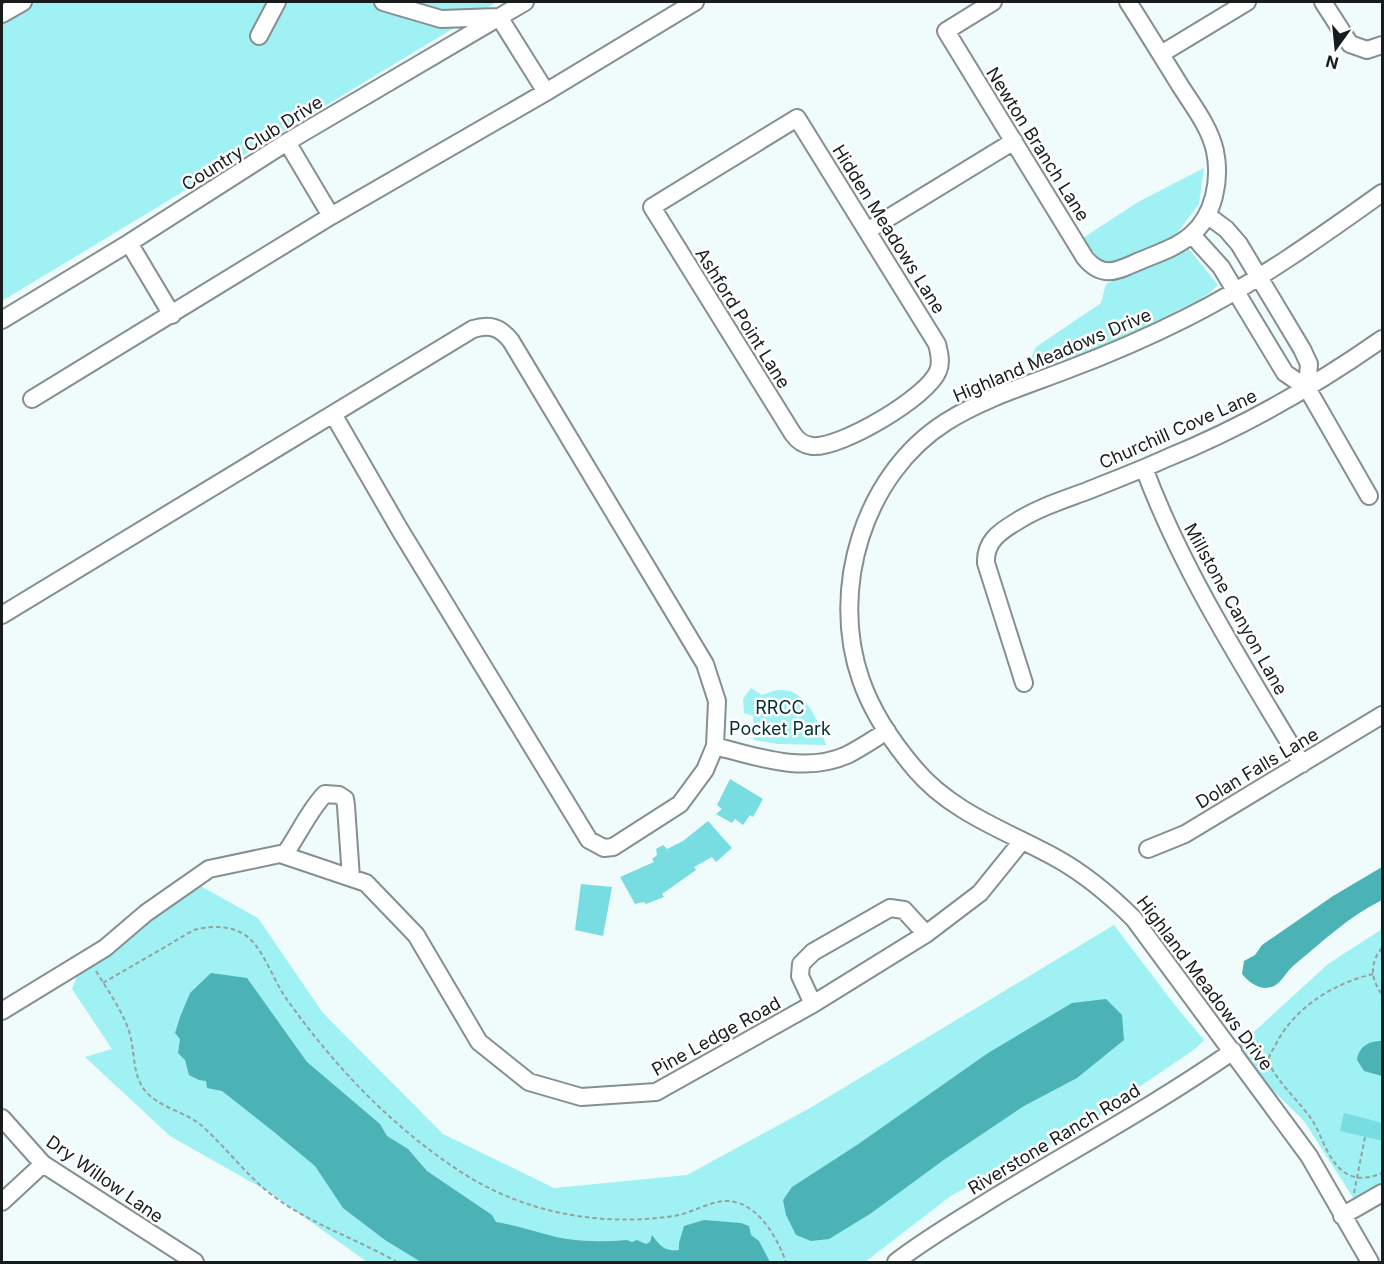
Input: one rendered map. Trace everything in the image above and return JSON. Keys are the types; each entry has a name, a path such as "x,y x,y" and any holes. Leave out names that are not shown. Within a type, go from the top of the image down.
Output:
{"street":[{"path":"2,14 24,2"},
{"path":"259,36 277,2"},
{"path":"383,2 441,19 499,17 546,92"},
{"name":"Country Club Drive","path":"2,320 129,243 287,142 525,2"},
{"path":"32,399 331,216 546,92 695,2"},
{"name":"Newton Branch Lane","path":"993,2 946,31 1085,258 1102,271 1118,270 1171,248 1192,235"},
{"path":"1128,2 1203,122 1215,151 1215,186 1207,215 1192,235 1221,267 1278,365 1285,373 1307,388 1369,496"},
{"path":"1323,2 1350,44 1367,50 1383,45"},
{"path":"1161,54 1240,5"},
{"path":"441,19 447,32 445,49"},
{"name":"Hidden Meadows Lane","path":"652,207 798,118 937,344 940,362"},
{"path":"867,231 1014,141"},
{"path":"287,142 331,216"},
{"name":"Highland Meadows Drive","path":"1370,1263 1346,1214 1310,1156 1134,919 1081,873 964,811 938,792 917,772 887,731 861,681 851,641 849,599 851,577 870,513 894,471 943,424 964,412 1120,349 1188,316 1285,261 1383,193"},
{"name":"Ashford Point Lane","path":"652,207 793,434 806,445 820,446 834,443 883,418 928,384 938,371 940,362"},
{"path":"1207,215 1232,236 1259,276 1306,357 1309,364 1307,388"},
{"path":"129,243 172,315"},
{"path":"2,615 333,414 473,329 484,326 504,332 705,664 717,700 715,746 705,770 680,804 613,847 604,848 589,840 400,530 333,414"},
{"name":"Churchill Cove Lane","path":"1024,683 988,571 987,547 993,539 1031,513 1144,468 1218,435 1307,388 1383,339"},
{"name":"Millstone Canyon Lane","path":"1144,468 1167,526 1196,585 1302,764"},
{"name":"Dolan Falls Lane","path":"1148,849 1185,834 1383,715"},
{"path":"715,746 782,762 805,764 847,755 887,731"},
{"path":"284,855 298,837 319,800 325,794 339,795 345,799 351,878"},
{"name":"Pine Ledge Road","path":"89,958 105,948 146,913 209,869 280,854 366,883 416,935 478,1042 529,1082 581,1097 656,1092 813,1004 926,934 981,894 1022,841"},
{"path":"813,1004 800,976 801,964 813,952 890,908 904,910 926,934"},
{"path":"2,1011 89,958"},
{"name":"Riverstone Ranch Road","path":"896,1263 959,1219 1172,1091 1233,1051"},
{"name":"Dry Willow Lane","path":"2,1118 43,1164 195,1263"},
{"path":"2,1202 43,1164"},
{"path":"1346,1214 1383,1193"}],"path":[{"path":"103,983 194,930 208,926 226,928 236,932 249,939 286,999 322,1046 363,1093 413,1138 467,1175 491,1189 525,1203 569,1215 617,1220 684,1214 723,1200 736,1202 748,1207 765,1223 782,1251 786,1263"},
{"path":"1383,948 1374,961 1373,974 1376,985 1383,994"},
{"path":"89,958 130,1033 137,1074 144,1089 155,1099 200,1124 243,1170 275,1197 305,1216 397,1263"},
{"path":"1373,974 1343,984 1307,1007 1288,1024 1268,1058 1269,1065 1290,1095 1314,1122 1339,1168 1357,1178 1383,1173"},
{"path":"1346,1214 1357,1178 1365,1137"}],"green space":[{"path":"2,2 497,2 2,301"},
{"path":"1204,168 1199,204 1175,236 1113,267 1097,264 1080,240 1138,202"},
{"path":"1189,249 1218,285 1209,293 1143,328 1033,372 1030,360 1036,347 1101,303 1106,284"},
{"name":"RRCC Pocket Park","path":"751,688 762,695 781,690 798,695 811,710 826,745 778,744 754,740 753,716 744,713 743,699"},
{"path":"192,881 258,918 323,1013 443,1134 554,1188 687,1175 810,1108 1114,925 1204,1040 1195,1049 1082,1129 952,1195 865,1262 367,1262 269,1192 170,1136 85,1057 112,1049 72,989 82,962"},
{"path":"1382,929 1382,1182 1354,1199 1304,1121 1233,1051 1328,964"}],"shaded area":[{"path":"1382,867 1382,900 1336,930 1293,966 1277,984 1269,988 1260,987 1248,981 1242,974 1244,961 1255,955 1262,945 1333,896"},
{"path":"211,973 247,978 307,1062 380,1124 387,1136 408,1149 427,1171 492,1215 496,1222 556,1237 583,1241 627,1240 632,1242 637,1240 646,1244 650,1242 652,1235 663,1247 670,1250 679,1250 684,1226 704,1220 741,1223 749,1226 751,1235 759,1241 770,1262 421,1262 385,1240 343,1208 315,1166 274,1132 222,1091 207,1088 206,1081 189,1075 185,1060 178,1053 180,1039 175,1033 190,993"},
{"path":"1106,999 1122,1015 1124,1040 1077,1078 1024,1106 945,1159 870,1214 829,1239 811,1241 796,1235 786,1215 783,1200 792,1187 857,1145 988,1053 1072,1003"},
{"path":"1382,1041 1382,1076 1364,1071 1357,1060 1365,1045"}],"building":[{"path":"730,779 763,799 753,817 750,815 743,825 735,819 732,823 716,814 722,809 717,805"},
{"path":"708,821 732,848 716,862 712,857 694,867 696,870 662,894 664,897 646,904 644,902 635,904 620,877 654,862 652,859 657,855 656,849 663,845 667,849 683,841"},
{"path":"581,884 612,887 603,936 575,930"},
{"path":"1344,1113 1383,1123 1383,1141 1340,1131"}]}
